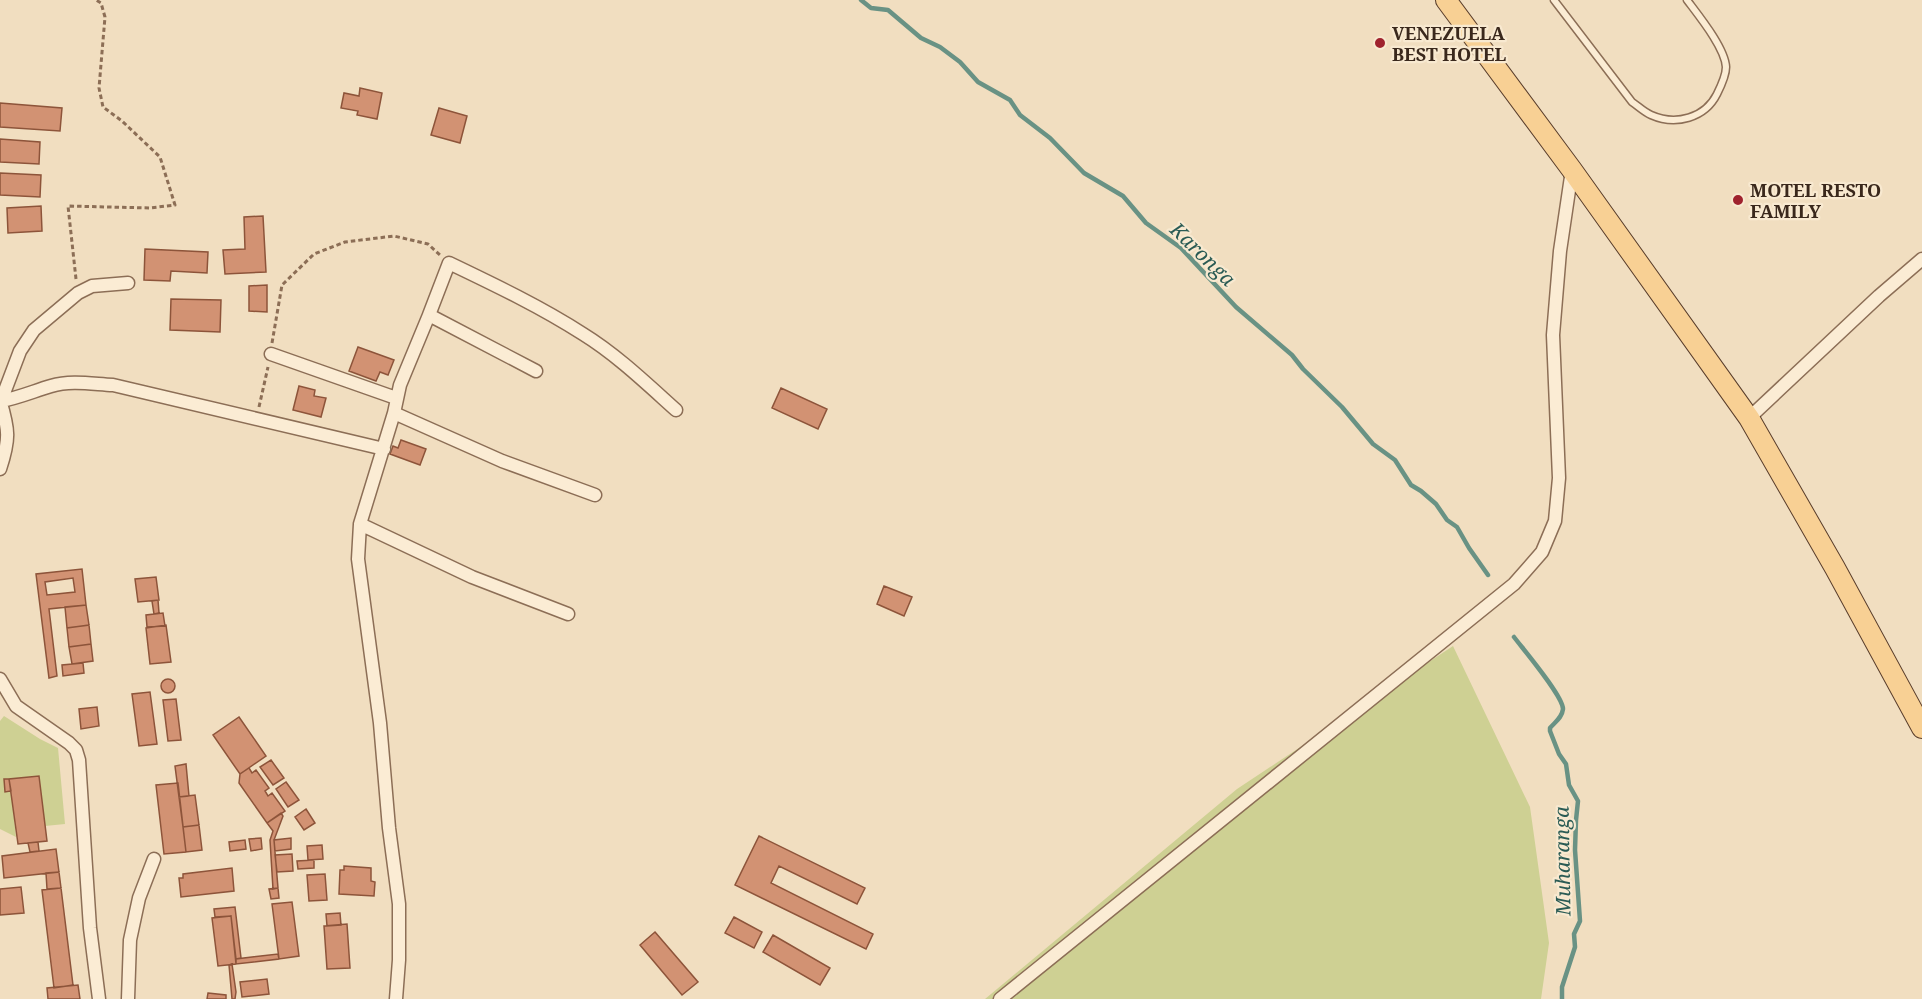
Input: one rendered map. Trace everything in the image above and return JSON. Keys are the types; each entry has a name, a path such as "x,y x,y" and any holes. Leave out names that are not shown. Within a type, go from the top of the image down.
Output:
{"main road":[{"path":"1446,0 1572,170 1749,418 1835,568 1922,728"}],"street":[{"path":"999,999 1514,585 1542,552 1556,521 1558,489 1553,335 1560,250 1572,170"},
{"path":"1749,418 1879,296 1922,259"},
{"path":"396,999 399,904 389,828 380,723 358,559 360,524 384,449 396,398 449,263 530,303 585,335 639,377 676,410"},
{"path":"0,469 8,446 8,428 0,400 20,351 34,330 78,293 92,286 128,283"},
{"path":"429,315 536,371"},
{"path":"271,354 396,398"},
{"path":"0,400 19,398 51,386 71,383 113,385 384,449"},
{"path":"394,413 522,469 595,495"},
{"path":"360,524 472,577 568,614"},
{"path":"0,679 16,706 76,750 79,760 90,928 99,999"},
{"path":"128,999 130,940 139,898 154,859"}],"lane":[{"path":"1554,0 1632,102 1648,115 1662,119 1682,120 1698,116 1712,104 1722,85 1726,67 1720,49 1687,0"}],"path":[{"path":"78,293 68,206 150,208 175,205 160,157 103,107 99,88 105,17 101,3 96,0"},
{"path":"256,418 271,354 272,333 282,285 314,254 345,242 394,236 428,244 449,263"}],"green space":[{"path":"1453,646 1530,807 1549,943 1541,999 985,999 1237,789"},
{"path":"4,716 58,748 65,824 45,826 39,776 4,780 11,791 16,837 0,829 0,721"}],"building":[{"path":"360,88 382,93 377,119 357,115 358,111 341,108 344,93 359,96"},
{"path":"0,103 62,108 60,131 0,127"},
{"path":"439,108 467,116 460,143 431,135"},
{"path":"0,139 40,142 39,164 0,162"},
{"path":"0,173 41,175 40,197 0,195"},
{"path":"41,206 42,231 8,233 7,208"},
{"path":"263,216 266,272 225,274 223,250 245,249 244,217"},
{"path":"145,249 208,252 207,273 171,271 170,281 144,280"},
{"path":"267,285 267,312 249,311 249,286"},
{"path":"171,299 221,300 220,332 170,330"},
{"path":"358,347 394,360 388,375 380,372 376,381 349,371"},
{"path":"299,386 315,390 314,396 326,398 321,417 293,410"},
{"path":"781,388 827,409 818,429 772,408"},
{"path":"401,440 426,449 420,465 390,454 393,446 398,448"},
{"path":"82,569 86,605 49,609 57,676 49,678 36,574","holes":["73,578 75,592 47,595 45,582"]},
{"path":"156,577 159,600 138,602 135,579"},
{"path":"884,586 912,597 904,616 877,604"},
{"path":"158,600 159,613 154,614 152,601"},
{"path":"86,605 89,625 67,628 65,607"},
{"path":"163,613 165,626 147,627 146,615"},
{"path":"89,625 91,644 69,647 67,628"},
{"path":"166,625 171,662 150,664 146,628"},
{"path":"91,644 93,661 72,664 69,647"},
{"path":"83,663 84,673 63,676 62,665"},
{"path":"168,679 173,681 175,686 173,691 168,693 163,691 161,686 163,681"},
{"path":"150,692 157,744 139,746 132,694"},
{"path":"176,699 181,740 168,741 163,700"},
{"path":"97,707 99,726 81,729 79,709"},
{"path":"239,717 266,756 240,774 213,735"},
{"path":"271,760 284,778 273,785 260,767"},
{"path":"186,764 189,796 179,797 175,766"},
{"path":"249,768 252,773 256,770 269,788 265,791 268,796 272,793 285,811 267,823 239,783 240,774"},
{"path":"39,776 47,841 18,844 9,779"},
{"path":"4,779 9,779 11,791 5,792"},
{"path":"286,782 299,800 288,807 276,789"},
{"path":"178,783 186,852 164,854 156,785"},
{"path":"195,795 199,825 183,827 179,797"},
{"path":"306,809 315,823 304,830 295,817"},
{"path":"281,813 283,816 274,840 278,888 273,889 270,840 273,831 267,823"},
{"path":"199,825 202,850 186,852 183,827"},
{"path":"759,836 865,888 857,904 779,866 771,883 873,934 866,949 735,885"},
{"path":"261,838 262,849 251,851 249,839"},
{"path":"291,838 291,849 275,851 274,840"},
{"path":"245,840 246,849 230,851 229,842"},
{"path":"38,842 39,851 30,852 28,843"},
{"path":"322,845 323,859 308,860 307,846"},
{"path":"56,849 59,872 4,878 2,856"},
{"path":"292,854 293,871 277,872 275,855"},
{"path":"314,860 314,868 298,869 297,861"},
{"path":"344,866 371,868 371,881 375,882 374,896 339,894 340,870 344,870"},
{"path":"232,868 234,891 181,897 179,878 183,878 183,874"},
{"path":"59,872 61,888 47,889 46,873"},
{"path":"325,874 327,900 309,901 307,875"},
{"path":"21,887 24,913 0,915 0,889"},
{"path":"61,888 73,985 54,988 42,890"},
{"path":"278,888 279,898 271,899 269,889"},
{"path":"292,902 299,956 279,959 272,904"},
{"path":"235,907 241,958 236,959 231,916 215,917 214,909"},
{"path":"340,913 341,925 327,926 326,914"},
{"path":"231,916 236,964 218,966 212,918"},
{"path":"734,917 762,932 754,948 725,933"},
{"path":"347,924 350,968 327,969 324,926"},
{"path":"655,932 698,982 682,995 640,945"},
{"path":"773,935 830,968 820,985 763,952"},
{"path":"278,954 279,959 236,964 236,959"},
{"path":"232,964 235,999 232,999 229,965"},
{"path":"267,979 269,994 242,997 240,982"},
{"path":"78,985 80,999 48,999 47,988"},
{"path":"208,993 226,995 226,999 207,999"}],"waterway":[{"name":"Karonga","path":"861,0 871,8 888,10 921,38 940,47 960,62 978,82 1010,100 1020,115 1050,138 1084,173 1123,196 1146,223 1181,248 1236,307 1292,355 1342,407 1373,444 1395,460 1411,485 1436,504 1447,520 1457,527 1488,575"},
{"name":"Muharanga","path":"1514,637 1550,684 1561,703 1562,712 1550,731 1559,754 1566,764 1569,785 1578,801 1575,850 1580,921 1574,934 1575,947 1562,987 1562,999"}],"place":[{"name":"VENEZUELA BEST HOTEL","path":"1380,43"},
{"name":"MOTEL RESTO FAMILY","path":"1738,200"}]}
